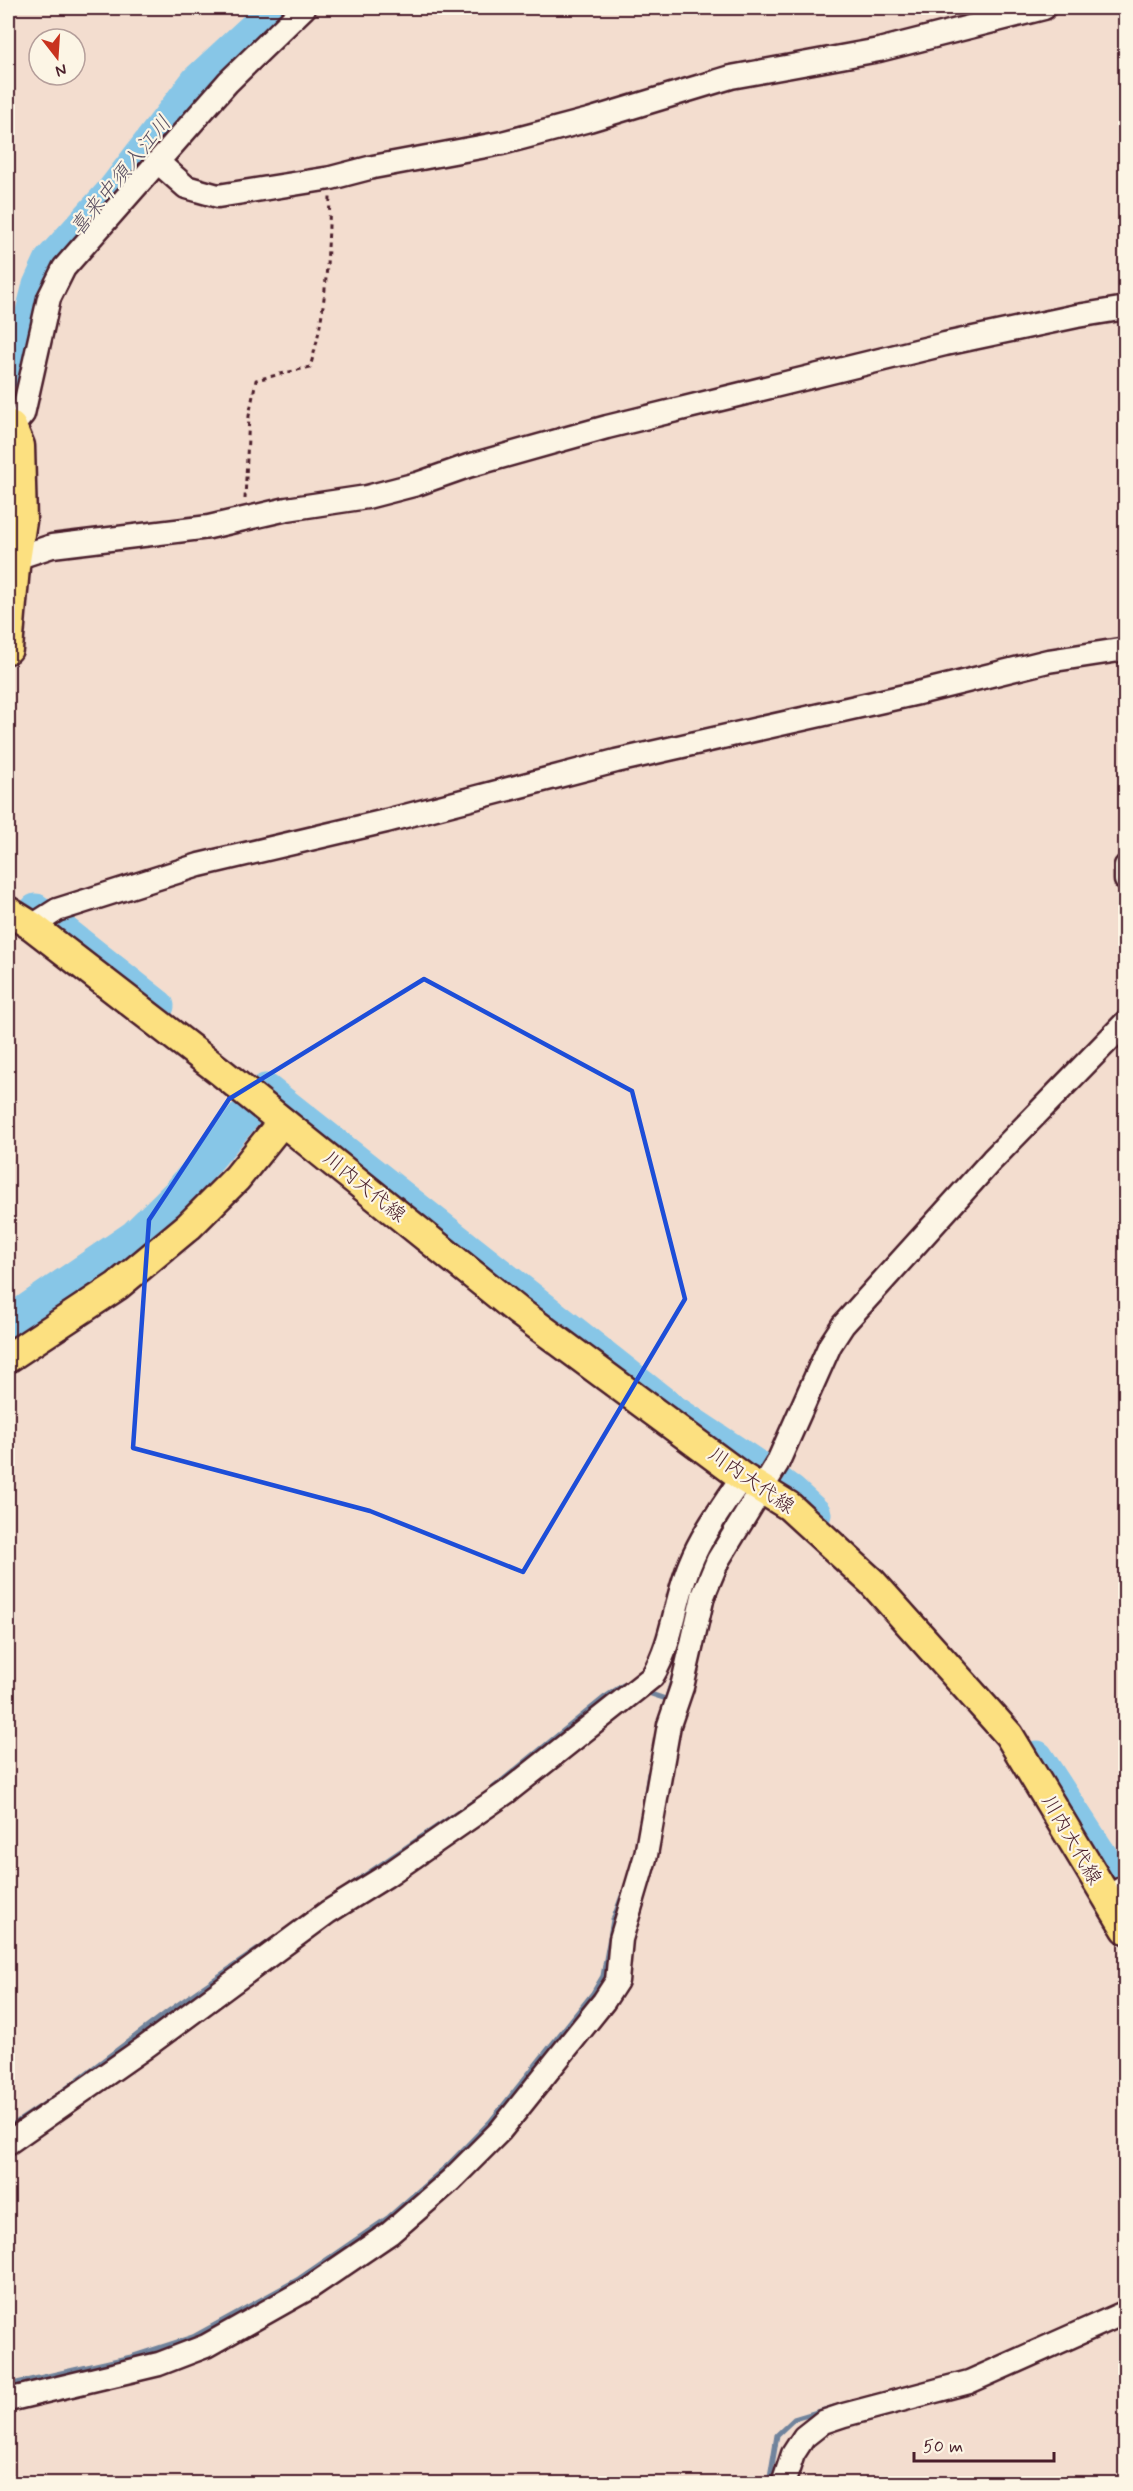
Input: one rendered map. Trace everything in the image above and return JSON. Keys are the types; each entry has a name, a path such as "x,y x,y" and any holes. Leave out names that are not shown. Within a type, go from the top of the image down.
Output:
{"main road":[{"path":"8,649 13,566 22,521 20,446 10,425"},
{"name":"川内大代線","path":"8,911 33,924 518,1311 758,1479 789,1506 872,1582 1010,1735 1116,1892 1125,1929"},
{"path":"8,1358 117,1286 189,1226 237,1178 282,1122"}],"street":[{"path":"10,425 23,414 49,298 64,268 159,163 228,82 304,8"},
{"path":"159,163 186,187 218,196 331,177 502,143 589,120 731,77 879,50 1044,8"},
{"path":"13,566 52,546 209,527 287,509 367,497 618,424 945,344 1125,308"},
{"path":"33,924 57,910 199,865 386,821 616,760 918,693 1048,661 1125,649"},
{"path":"1125,866 1125,880"},
{"path":"8,2400 159,2364 206,2346 309,2288 390,2233 451,2180 500,2131 604,2001 617,1981 621,1940 642,1871 669,1725 682,1687 702,1596 758,1479 830,1345 843,1325 993,1160 1125,1022"},
{"path":"8,2144 144,2048 328,1912 386,1876 507,1792 652,1677 664,1658 689,1565 705,1533 758,1479"},
{"path":"783,2484 793,2454 804,2437 823,2422 969,2382 1125,2312"}],"path":[{"path":"244,518 249,416 256,380 310,367 318,342 327,264 331,177"}],"highlighted area":[{"path":"424,979 632,1091 685,1299 523,1572 370,1511 133,1448 149,1220 229,1099"}],"waterway":[{"name":"喜来中須入江川","path":"8,371 24,343 39,285 50,261 112,192 197,81 276,8"},
{"path":"36,910 158,1006"},
{"path":"8,1323 135,1236 180,1192 266,1090 672,1410 755,1465 791,1492 815,1514"},
{"path":"724,1528 738,1502"},
{"path":"692,1595 697,1574 709,1554"},
{"path":"666,1700 675,1671"},
{"path":"493,1788 605,1697 623,1685 630,1687"},
{"path":"645,1692 666,1699"},
{"path":"1037,1757 1126,1894"},
{"path":"642,1817 649,1773"},
{"path":"349,1886 476,1800"},
{"path":"8,2385 131,2357 193,2337 297,2280 389,2217 447,2166 490,2122 593,1993 603,1976 613,1920 623,1893"},
{"path":"8,2128 59,2094 170,2010 273,1939"},
{"path":"769,2484 777,2435 794,2419 834,2407"}]}
